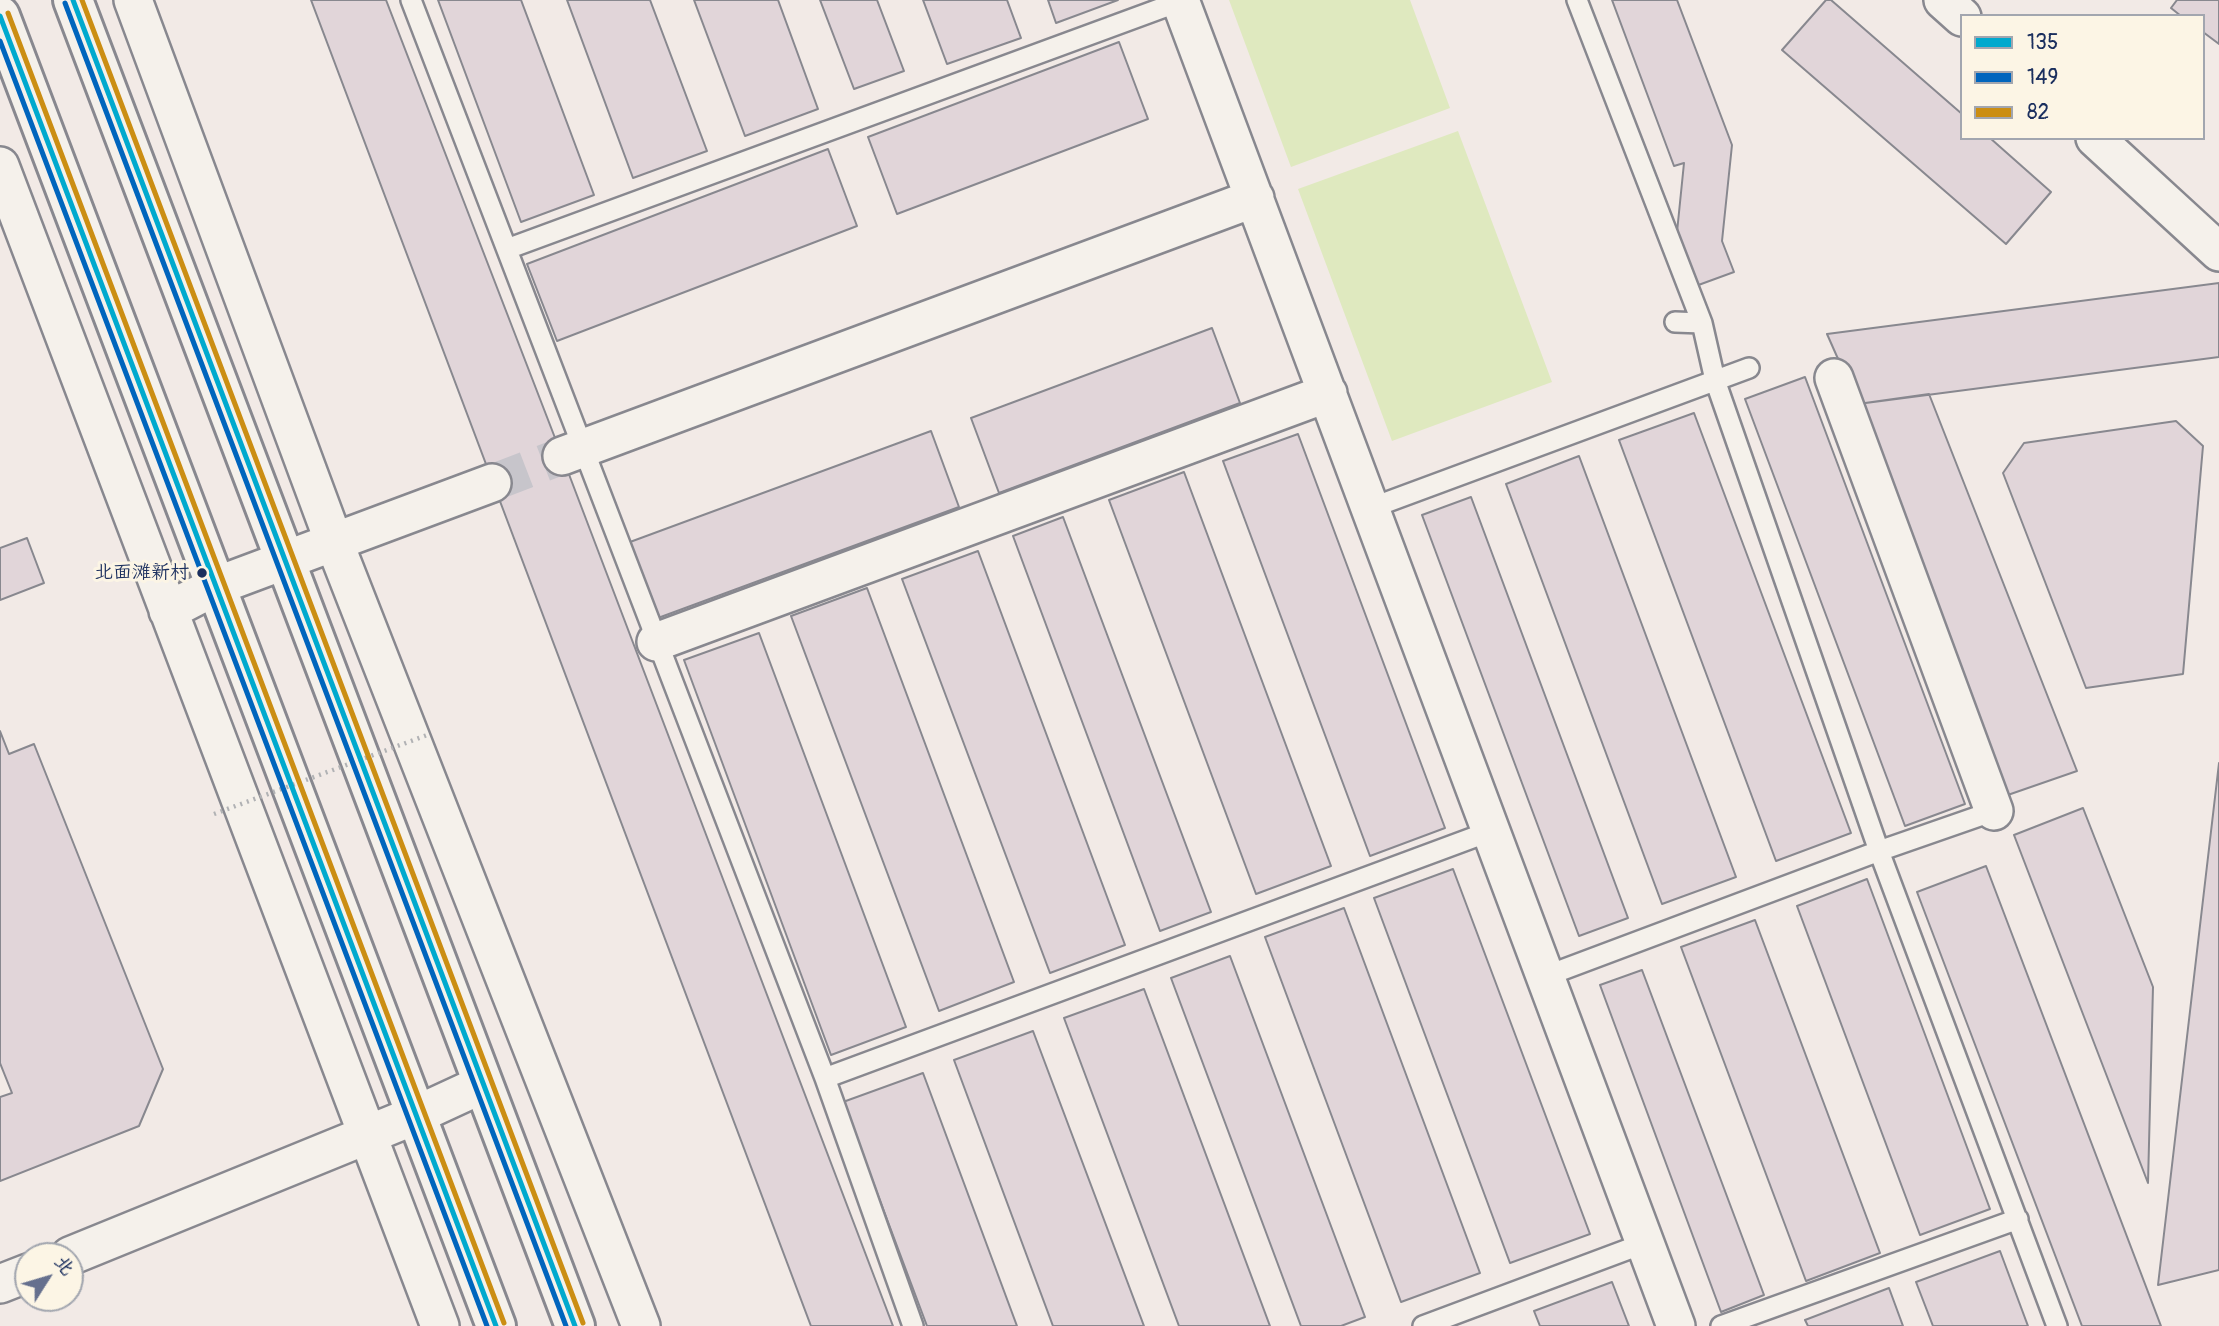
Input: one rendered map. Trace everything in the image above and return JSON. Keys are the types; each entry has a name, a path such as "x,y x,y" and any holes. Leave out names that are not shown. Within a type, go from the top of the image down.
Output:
{"main road":[{"path":"73,0 575,1326"},
{"path":"0,16 496,1326"}],"street":[{"path":"133,0 334,542 641,1326"},
{"path":"1943,0 1960,15"},
{"path":"1181,1 1676,1326"},
{"path":"2097,140 2219,252"},
{"path":"0,166 440,1326"},
{"path":"572,453 1255,198"},
{"path":"1834,378 1994,811"},
{"path":"656,642 1328,393"},
{"path":"168,611 216,586 492,483"},
{"path":"84,1250 416,1115 483,1084"}],"lane":[{"path":"411,0 507,249 572,453 656,642 825,1078 913,1326"},
{"path":"1577,0 1702,323 1715,380 1879,850 2057,1326"},
{"path":"507,249 1181,1"},
{"path":"1675,322 1702,323"},
{"path":"1371,508 1749,368"},
{"path":"1546,976 1879,850 1994,811"},
{"path":"825,1078 1491,831"},
{"path":"1721,1326 2018,1219"},
{"path":"1423,1326 1645,1243"}],"path":[{"path":"214,814 430,734"}],"green space":[{"path":"1229,0 1410,0 1450,108 1291,167"},
{"path":"1458,131 1552,382 1392,441 1298,189"}],"building":[{"path":"311,0 386,0 893,1326 811,1326"},
{"path":"438,0 521,0 594,195 521,222"},
{"path":"567,0 650,0 707,151 633,178"},
{"path":"694,0 778,0 818,109 745,136"},
{"path":"820,0 877,0 904,71 854,89"},
{"path":"923,0 1007,0 1021,38 947,64"},
{"path":"1048,0 1118,0 1056,23"},
{"path":"1612,0 1677,0 1732,145 1722,241 1734,272 1693,287 1676,242 1684,163 1674,166"},
{"path":"1826,0 1831,0 1960,112 1960,140 1992,140 2051,192 2006,244 1782,50"},
{"path":"2177,0 2219,0 2219,44 2205,34 2205,14 2178,14 2171,8"},
{"path":"1119,42 1148,119 897,214 868,137"},
{"path":"828,149 857,226 557,341 527,264"},
{"path":"2219,283 2219,357 1858,404 1827,334"},
{"path":"1212,328 1240,403 999,493 971,418"},
{"path":"1805,377 1965,804 1905,826 1745,399"},
{"path":"1929,394 2077,771 2002,797 1858,404"},
{"path":"1694,413 1851,833 1776,861 1619,440"},
{"path":"2176,421 2203,446 2183,674 2086,688 2003,473 2024,443"},
{"path":"931,431 959,507 658,618 630,542"},
{"path":"1298,434 1445,828 1370,856 1223,461"},
{"path":"1579,456 1736,877 1662,904 1506,484"},
{"path":"1184,472 1331,866 1256,894 1109,500"},
{"path":"1471,497 1628,918 1579,936 1422,515"},
{"path":"1063,517 1211,912 1160,931 1013,536"},
{"path":"27,538 44,583 0,600 0,548"},
{"path":"978,551 1125,945 1050,973 902,579"},
{"path":"867,588 1014,982 939,1011 791,616"},
{"path":"759,633 906,1027 831,1055 684,660"},
{"path":"0,731 9,754 34,744 163,1069 139,1126 0,1181 0,1097 12,1093 0,1063"},
{"path":"2219,763 2219,1270 2158,1285"},
{"path":"2083,808 2153,987 2148,1183 2014,835"},
{"path":"1986,866 2161,1326 2082,1326 1917,892"},
{"path":"1453,869 1590,1234 1510,1263 1374,898"},
{"path":"1867,879 1990,1209 1920,1235 1797,906"},
{"path":"1344,908 1480,1273 1401,1302 1265,937"},
{"path":"1755,920 1880,1253 1806,1281 1681,947"},
{"path":"1230,956 1365,1317 1341,1326 1301,1326 1171,978"},
{"path":"1642,970 1764,1295 1721,1312 1600,985"},
{"path":"1144,989 1270,1326 1179,1326 1064,1018"},
{"path":"1033,1031 1144,1326 1053,1326 954,1060"},
{"path":"923,1073 1017,1326 927,1326 843,1102"},
{"path":"2000,1251 2028,1326 1933,1326 1916,1282"},
{"path":"1612,1282 1629,1326 1540,1326 1534,1311"},
{"path":"1889,1288 1903,1326 1808,1326 1805,1320"}],"tunnel":[{"path":"492,483 562,456"}],"transit line":[{"name":"135","path":"73,0 575,1326"},
{"name":"82","path":"82,0 583,1323"},
{"name":"149","path":"65,3 566,1326"},
{"name":"82","path":"8,13 504,1323"},
{"name":"135","path":"0,16 496,1326"},
{"name":"149","path":"0,41 487,1326"}],"place":[{"name":"北面滩新村","path":"202,573"}]}
